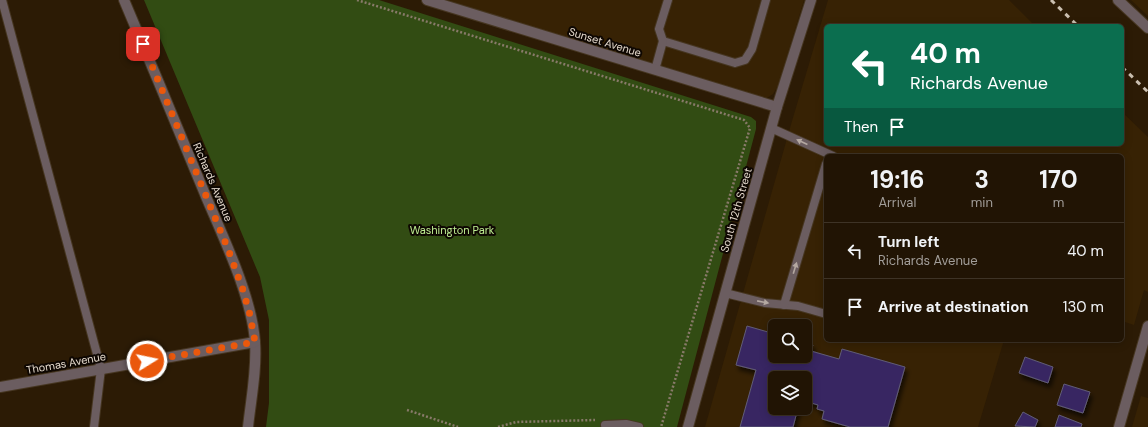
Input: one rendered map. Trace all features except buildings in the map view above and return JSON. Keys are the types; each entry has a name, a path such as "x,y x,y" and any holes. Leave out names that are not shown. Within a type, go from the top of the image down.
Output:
{"street":[{"name":"Richards Avenue","path":"124,0 222,235 243,290 255,342 254,369 248,427"},
{"name":"Sunset Avenue","path":"427,0 777,107"},
{"name":"South 12th Street","path":"688,427 777,107 811,0"},
{"path":"1118,0 1148,28"},
{"path":"1119,427 1148,326"},
{"name":"Thomas Avenue","path":"0,387 255,342"}],"lane":[{"path":"2,0 101,369 94,427"},
{"path":"655,70 664,41 659,29 668,0"},
{"path":"664,41 735,63 745,60 752,49 766,0"},
{"path":"771,128 828,154"},
{"path":"784,305 824,171"},
{"path":"725,294 765,303 798,306 824,313"},
{"path":"605,424 626,424 639,427"}],"path":[{"path":"357,0 744,120 750,128 661,427"},
{"path":"407,410 458,427"},
{"path":"498,427 516,422 594,420 605,424"}],"shaded area":[{"path":"447,0 804,0 778,86 773,94 767,98 759,97"},
{"path":"828,0 1009,0 1033,24 824,24 824,146 1124,146 1124,114 1148,137 1148,292 1144,290 1134,325 1124,322 1124,154 824,154 824,342 1003,342 978,427 705,427"},
{"path":"1131,0 1148,0 1148,16"},
{"path":"1141,396 1148,398 1148,427 1132,427"}],"green space":[{"name":"Washington Park","path":"144,0 379,0 751,117 756,121 756,129 677,427 266,427 269,403 269,320 260,277"}],"railway":[{"path":"1051,0 1076,24"},
{"path":"1124,69 1148,92"}],"route":[{"path":"143,44 228,249 243,290 255,342 147,361"}]}
